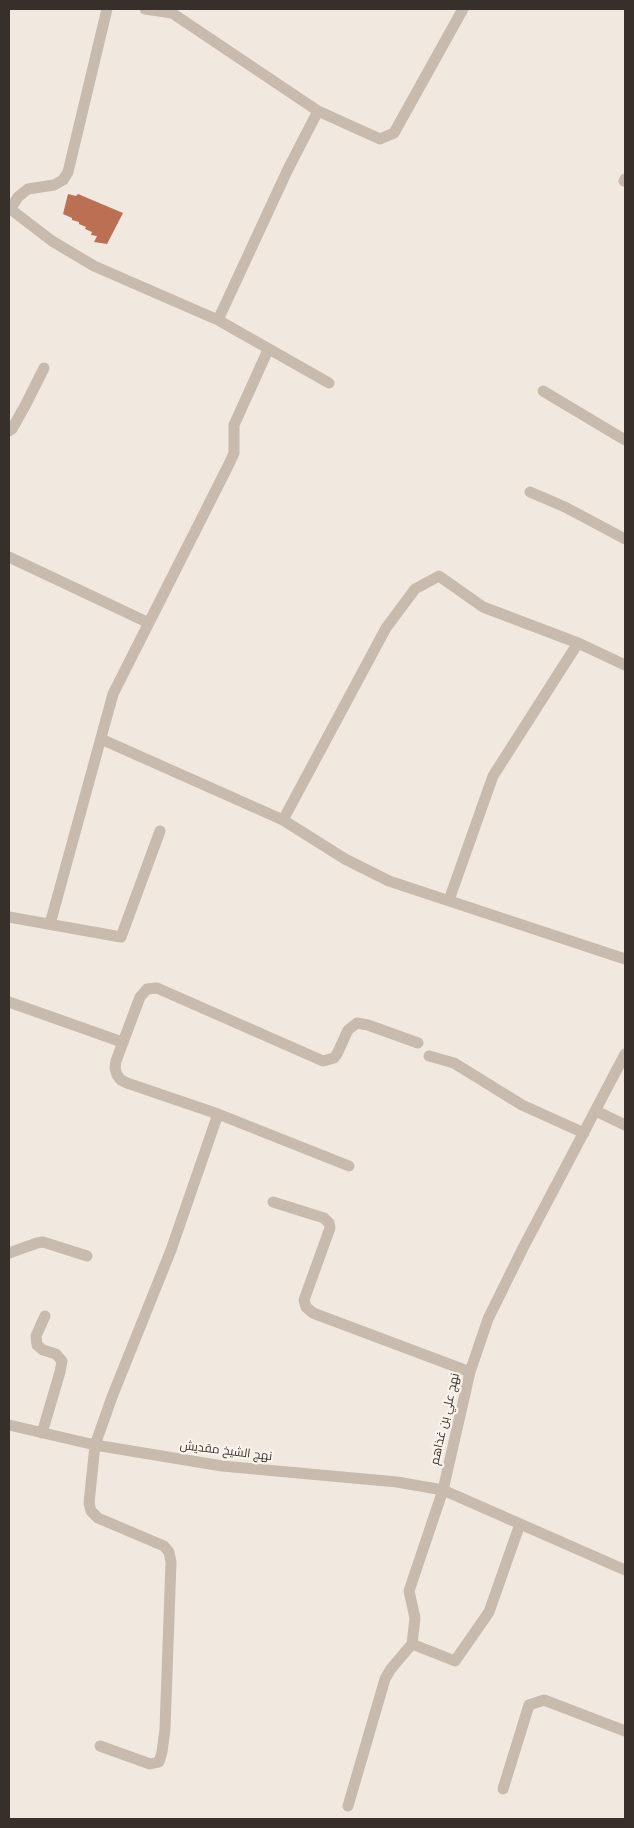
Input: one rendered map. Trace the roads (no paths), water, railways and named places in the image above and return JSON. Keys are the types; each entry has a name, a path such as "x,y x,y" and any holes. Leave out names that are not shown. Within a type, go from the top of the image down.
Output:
{"street":[{"path":"108,9 68,172 63,180 54,185 28,190 18,197 10,208 52,241 94,266 218,320 329,383"},
{"path":"145,9 173,11 318,111 380,139 394,133 462,9"},
{"path":"218,320 288,169 318,111"},
{"path":"50,924 112,694 234,453 234,424 268,350"},
{"path":"9,432 44,368"},
{"path":"543,391 625,440"},
{"path":"530,492 565,506 625,539"},
{"path":"9,557 149,623"},
{"path":"283,820 386,628 415,589 439,576 483,607 578,643 625,664"},
{"path":"449,900 493,776 578,643"},
{"path":"101,739 283,820 345,859 389,881 625,959"},
{"path":"9,917 121,937 160,831"},
{"path":"348,1166 218,1114 121,1080 115,1068 122,1042 143,993 147,989 157,988 323,1061 334,1058 348,1030 357,1023 368,1025 418,1043"},
{"path":"9,1002 122,1042"},
{"name":"نهج علي بن غذاهم","path":"412,1644 415,1618 409,1592 443,1490 470,1372 488,1319 523,1248 625,1054"},
{"path":"429,1056 454,1063 522,1105 584,1133"},
{"path":"596,1110 625,1125"},
{"path":"100,1746 150,1764 156,1763 160,1759 165,1729 171,1562 169,1552 164,1546 98,1518 91,1511 89,1503 95,1445 112,1397 171,1250 218,1114"},
{"path":"272,1202 324,1218 329,1222 330,1228 304,1300 306,1307 312,1312 470,1372"},
{"path":"9,1254 43,1242 87,1256"},
{"path":"42,1433 62,1361 56,1354 43,1350 37,1345 36,1336 45,1316"},
{"name":"نهج الشيخ مقديش","path":"9,1425 95,1445 222,1466 397,1482 443,1490 625,1570"},
{"path":"348,1806 385,1679 390,1670 412,1644 455,1661 489,1612 520,1524"},
{"path":"503,1789 529,1705 544,1700 625,1731"}]}
